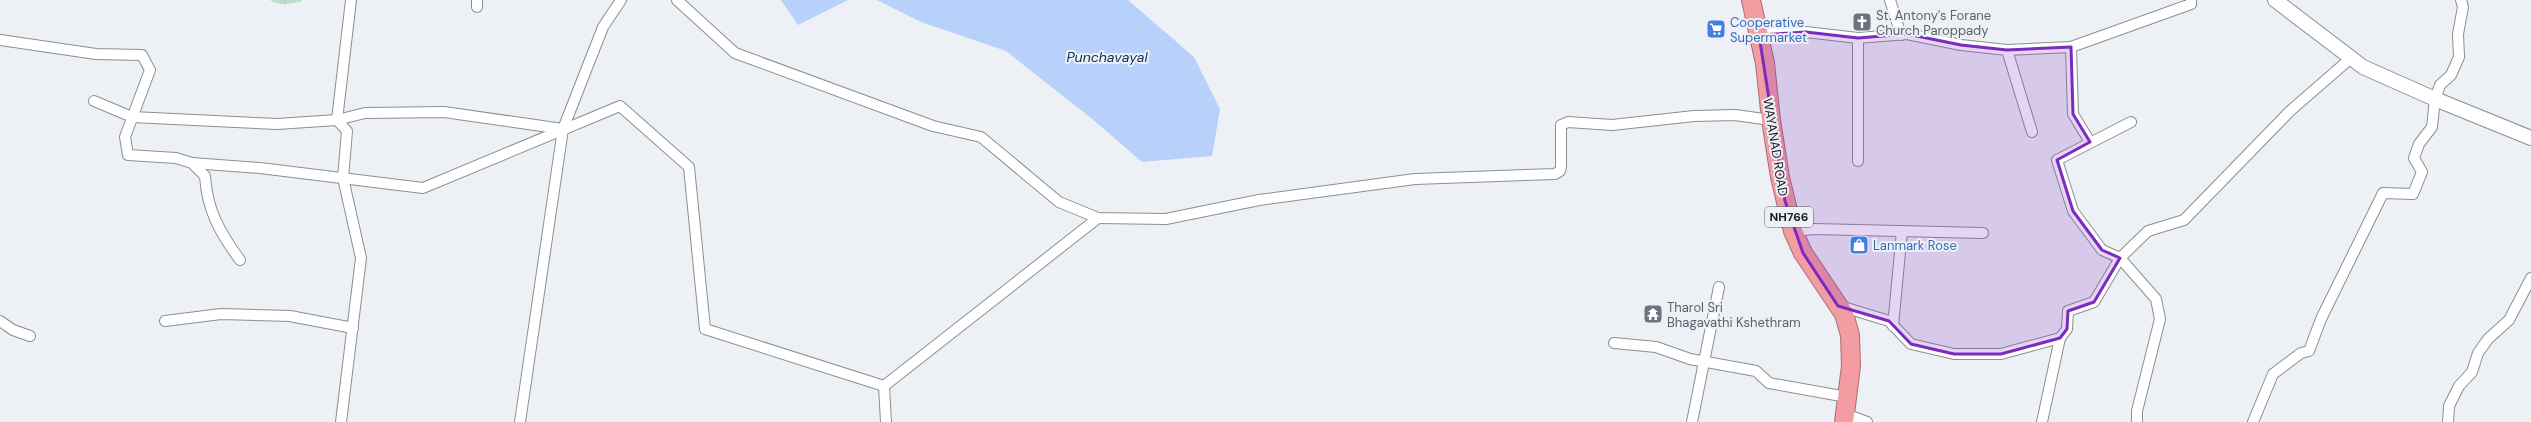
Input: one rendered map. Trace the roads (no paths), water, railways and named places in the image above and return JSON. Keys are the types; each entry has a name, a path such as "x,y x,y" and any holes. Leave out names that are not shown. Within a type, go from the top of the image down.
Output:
{"highway":[{"name":"WAYANAD ROAD","path":"1751,0 1765,63 1771,120 1785,202 1793,231 1803,253 1844,314 1850,336 1851,366 1845,411"}],"main road":[{"path":"2275,0 2363,67 2435,99 2531,138"}],"street":[{"path":"341,422 361,258 343,178 347,131 337,120 351,0"},
{"path":"520,422 562,129 603,27 621,0"},
{"path":"677,0 735,53 933,126 981,137 1059,202 1098,218 1166,220 1259,200 1415,179 1555,174 1560,171 1561,167 1561,125 1568,122 1612,125 1694,116 1735,115 1771,120"},
{"path":"1890,0 1901,35"},
{"path":"1759,35 1778,32 1806,32 1858,38 1901,35 1961,45 2007,50 2071,47 2191,4 2191,0"},
{"path":"2254,422 2273,374 2301,353 2309,351 2321,319 2383,193 2412,194 2422,172 2414,158 2419,144 2432,127 2435,99 2440,85 2451,75 2459,57 2458,34 2463,7 2461,0"},
{"path":"1858,38 1858,161"},
{"path":"0,40 96,54 142,55 150,70 124,137 128,155 176,158 192,163 260,168 423,188 620,106 689,167 705,328 884,386"},
{"path":"2071,47 2073,114 2090,142"},
{"path":"2007,50 2032,132"},
{"path":"2042,422 2060,338 2066,329 2068,311 2094,302 2120,258 2148,231 2184,220 2290,111 2351,58"},
{"path":"94,101 132,117 278,124 337,120 365,113 444,112 562,129"},
{"path":"2131,122 2057,160 2073,211 2102,250 2120,258 2156,299 2160,319 2137,410 2137,422"},
{"path":"192,163 205,176 206,199 222,236 240,260"},
{"path":"884,386 1098,218"},
{"path":"1793,231 1814,229 1983,233"},
{"path":"1893,326 1902,231"},
{"path":"2448,422 2449,406 2460,386 2472,372 2478,353 2488,338 2509,320 2531,278"},
{"path":"1692,422 1719,287"},
{"path":"1838,306 1889,322 1911,344 1954,354 2001,354 2060,338"},
{"path":"166,321 221,314 290,316 353,328"},
{"path":"0,321 13,330 30,336"},
{"path":"1614,343 1656,347 1704,362 1756,371 1769,383 1845,411 1867,422"},
{"path":"884,386 886,422"}],"water":[{"path":"781,0 848,0 798,25"},
{"name":"Punchavayal","path":"877,0 1128,0 1194,57 1220,109 1212,156 1142,162 1091,118 1006,51 921,22"}],"place":[{"name":"St. Antony's Forane Church Paroppady","path":"1862,22"},
{"name":"Cooperative Supermarket","path":"1716,29"},
{"name":"Lanmark Rose","path":"1859,245"},
{"name":"Tharol Sri Bhagavathi Kshethram","path":"1653,314"}]}
